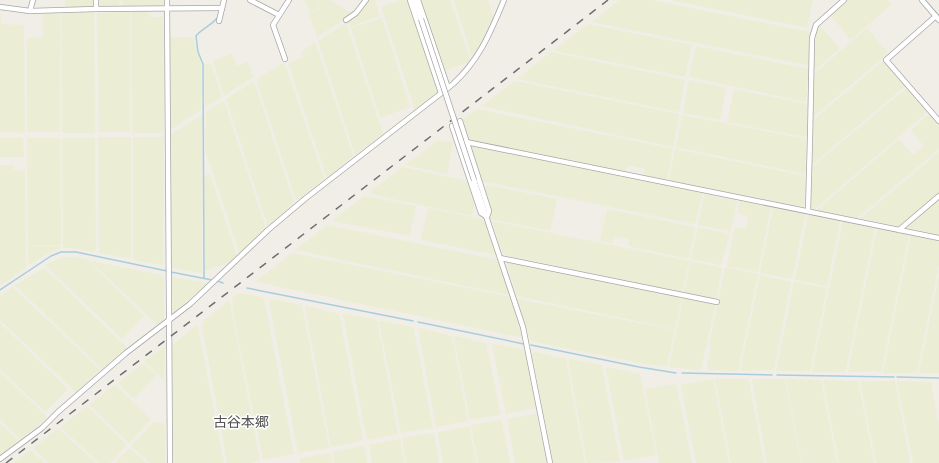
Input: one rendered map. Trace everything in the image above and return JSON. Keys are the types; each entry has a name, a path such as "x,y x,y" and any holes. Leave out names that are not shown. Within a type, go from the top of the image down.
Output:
{"street":[{"path":"30,11 33,0"},
{"path":"96,0 96,9"},
{"path":"167,0 166,60 170,463"},
{"path":"219,21 224,0"},
{"path":"250,0 279,15"},
{"path":"285,59 273,25 289,0"},
{"path":"346,20 356,13 366,0"},
{"path":"410,0 441,93"},
{"path":"414,0 525,333 550,463"},
{"path":"418,0 448,88"},
{"path":"0,459 42,428 58,412 126,353 190,304 268,230 306,198 448,88 476,59 504,0"},
{"path":"808,211 812,38 816,25 844,0"},
{"path":"922,0 939,20"},
{"path":"0,8 30,11 222,8"},
{"path":"936,16 886,60 939,121"},
{"path":"460,120 488,210 487,217"},
{"path":"452,126 481,213 487,217"},
{"path":"466,142 939,238"},
{"path":"899,230 939,196"},
{"path":"500,258 717,302"}],"green space":[{"path":"65,0 93,0 93,5 91,7 65,7"},
{"path":"99,0 119,0 120,4 118,7 100,7"},
{"path":"122,0 164,0 164,5 122,7"},
{"path":"305,0 317,0 319,8 309,12"},
{"path":"318,0 330,0 353,14 317,37 309,13 320,9"},
{"path":"369,0 375,0 380,16 350,27 349,21 360,13"},
{"path":"401,0 408,0 437,88 437,92 415,110 381,7"},
{"path":"421,0 450,0 470,59 467,63 445,71"},
{"path":"454,0 488,0 493,17 481,44 472,57"},
{"path":"619,0 652,0 810,32 809,63 807,65 592,22"},
{"path":"670,0 813,0 807,28"},
{"path":"847,0 887,0 891,5 851,40 830,15"},
{"path":"147,11 150,17 163,17 164,130 161,133 132,133 131,18 132,12"},
{"path":"94,12 95,131 94,133 62,133 61,13"},
{"path":"130,12 130,132 99,132 97,13"},
{"path":"0,13 1,24 22,25 24,27 25,133 0,132"},
{"path":"43,13 60,14 60,132 27,132 27,38 43,37"},
{"path":"382,18 410,107 380,118 351,28"},
{"path":"346,23 383,134 355,155 318,41"},
{"path":"588,24 692,45 685,77 556,51 556,48"},
{"path":"819,25 840,48 816,69 814,68 816,31"},
{"path":"867,28 888,53 813,116 814,74"},
{"path":"170,37 193,37 201,64 201,110 173,128 171,128"},
{"path":"315,42 353,156 327,178 288,63 303,58 301,52"},
{"path":"696,46 809,69 806,102 689,77"},
{"path":"551,52 685,80 679,112 517,79"},
{"path":"232,54 236,66 248,62 253,77 224,96 213,60"},
{"path":"882,62 885,62 905,86 812,165 813,120"},
{"path":"283,63 285,64 324,178 296,200 257,82 257,79"},
{"path":"211,64 222,97 205,107 204,65"},
{"path":"689,80 726,88 720,120 683,113"},
{"path":"254,81 294,202 268,226 226,99"},
{"path":"515,81 679,114 673,147 481,106"},
{"path":"907,88 926,111 926,113 814,210 812,209 812,167"},
{"path":"734,89 807,104 807,136 805,137 727,122"},
{"path":"224,101 266,229 240,254 205,149 206,112"},
{"path":"477,109 673,149 667,179 665,180 644,176 645,169 628,165 626,172 467,140 461,121"},
{"path":"202,115 202,272 200,273 171,267 171,134"},
{"path":"682,115 806,139 805,174 676,147"},
{"path":"928,115 930,115 939,126 939,149 857,218 816,211 899,139 913,155 924,146 911,130"},
{"path":"98,137 131,137 131,259 100,253 99,251"},
{"path":"133,137 164,137 163,265 133,260"},
{"path":"0,138 23,138 24,157 0,157"},
{"path":"28,138 60,138 61,245 28,245"},
{"path":"62,138 95,138 96,250 93,252 63,248"},
{"path":"438,140 453,142 447,174 405,165"},
{"path":"473,146 703,193 695,224 481,181 470,149"},
{"path":"675,149 805,176 804,205 801,207 669,181"},
{"path":"939,152 939,194 901,227 861,218"},
{"path":"0,165 13,165 14,170 25,171 26,268 18,274 14,273 15,276 0,285"},
{"path":"402,167 468,181 475,201 472,216 370,194 371,191"},
{"path":"210,174 237,257 231,262 204,271 204,176"},
{"path":"486,185 557,199 550,231 491,219 491,210 485,193"},
{"path":"704,194 737,201 731,230 729,231 698,225"},
{"path":"364,196 416,206 410,236 332,221"},
{"path":"939,198 939,235 905,227"},
{"path":"740,201 771,207 758,272 727,266 735,227 746,229 748,216 737,213"},
{"path":"428,208 485,220 496,255 421,240"},
{"path":"773,208 805,215 792,279 760,273"},
{"path":"607,209 694,227 695,229 689,259 628,246 629,239 614,237 613,244 600,241"},
{"path":"808,215 840,221 827,286 795,280"},
{"path":"492,221 689,261 682,292 505,255 500,248"},
{"path":"843,221 875,228 846,370 844,372 812,372"},
{"path":"327,225 498,260 510,294 295,250"},
{"path":"698,227 730,234 721,265 691,259"},
{"path":"878,228 909,235 881,372 849,372 848,371"},
{"path":"911,235 939,241 939,264 917,372 883,373"},
{"path":"28,246 60,246 60,249 49,253 31,264 28,263"},
{"path":"292,253 511,297 522,334 520,337 514,336 256,282"},
{"path":"62,257 76,257 88,260 144,316 122,339 45,265"},
{"path":"690,261 722,268 717,298 714,299 684,293"},
{"path":"91,262 162,275 164,278 164,319 158,325"},
{"path":"506,262 682,297 675,329 517,296"},
{"path":"725,267 758,274 738,371 708,370 707,367 711,346 709,345"},
{"path":"44,268 127,348 102,369 15,285"},
{"path":"760,275 791,282 774,370 740,371"},
{"path":"939,276 939,373 920,373 919,372"},
{"path":"172,277 206,283 206,285 174,312 172,311"},
{"path":"794,282 827,288 810,371 776,371"},
{"path":"13,287 100,370 76,392 0,320 0,296"},
{"path":"239,293 262,297 264,299 294,454 263,460 234,318 232,298"},
{"path":"683,298 714,304 715,306 701,369 698,370 669,367"},
{"path":"272,299 302,305 329,448 298,453 269,301"},
{"path":"517,300 675,330 667,366 645,364 531,341"},
{"path":"228,301 230,303 260,461 248,463 227,463 202,326 204,320"},
{"path":"306,306 339,314 363,439 361,441 331,447"},
{"path":"345,314 377,320 398,434 367,440 343,315"},
{"path":"382,321 412,327 414,330 433,428 401,433 379,322"},
{"path":"0,323 68,389 45,412 0,369"},
{"path":"196,325 198,328 224,463 173,463 172,346"},
{"path":"418,328 452,336 468,421 436,427"},
{"path":"455,336 486,343 501,414 470,420"},
{"path":"493,344 524,350 526,352 536,408 506,414"},
{"path":"165,347 164,380 144,361"},
{"path":"535,352 566,359 585,463 553,463 532,354"},
{"path":"570,359 602,365 620,462 587,463 568,360"},
{"path":"143,363 157,375 134,399 118,383"},
{"path":"608,367 640,374 656,455 624,461 606,368"},
{"path":"0,372 47,417 21,440 0,419"},
{"path":"713,379 729,463 696,463 681,385"},
{"path":"715,379 747,379 749,381 764,463 731,463"},
{"path":"753,379 785,379 801,463 767,463"},
{"path":"786,379 821,381 837,463 802,463"},
{"path":"824,380 858,381 874,463 839,463"},
{"path":"860,381 895,381 910,463 876,463"},
{"path":"898,381 931,382 939,425 939,463 913,463"},
{"path":"676,384 692,463 659,463 645,389"},
{"path":"115,385 151,419 129,443 89,405"},
{"path":"87,406 127,445 110,463 99,463 61,427"},
{"path":"536,414 547,463 515,463 507,419"},
{"path":"501,420 510,463 478,463 471,425"},
{"path":"0,423 19,441 0,457"},
{"path":"153,423 163,423 165,426 165,463 150,463 131,446"},
{"path":"469,426 476,463 443,463 438,434 439,432"},
{"path":"58,428 96,463 48,463 33,448"},
{"path":"432,433 434,434 439,463 406,463 402,438"},
{"path":"400,439 404,463 372,463 369,445"},
{"path":"362,446 364,447 367,463 334,463 332,452"},
{"path":"130,448 146,463 115,463"},
{"path":"30,450 45,463 13,463"},
{"path":"330,453 332,463 300,463 300,458"}],"waterway":[{"path":"925,0 939,16"},
{"path":"204,278 203,64 198,52 196,36 218,17"},
{"path":"0,290 51,256 61,252 76,252 167,271"},
{"path":"171,272 212,280"},
{"path":"217,281 223,283"},
{"path":"247,288 413,321"},
{"path":"418,322 524,344"},
{"path":"531,345 676,373"},
{"path":"682,373 772,375"},
{"path":"777,375 894,377"},
{"path":"897,377 939,378"}],"railway":[{"path":"6,463 608,0"}],"district":[{"name":"古谷本郷","path":"241,422"}]}
